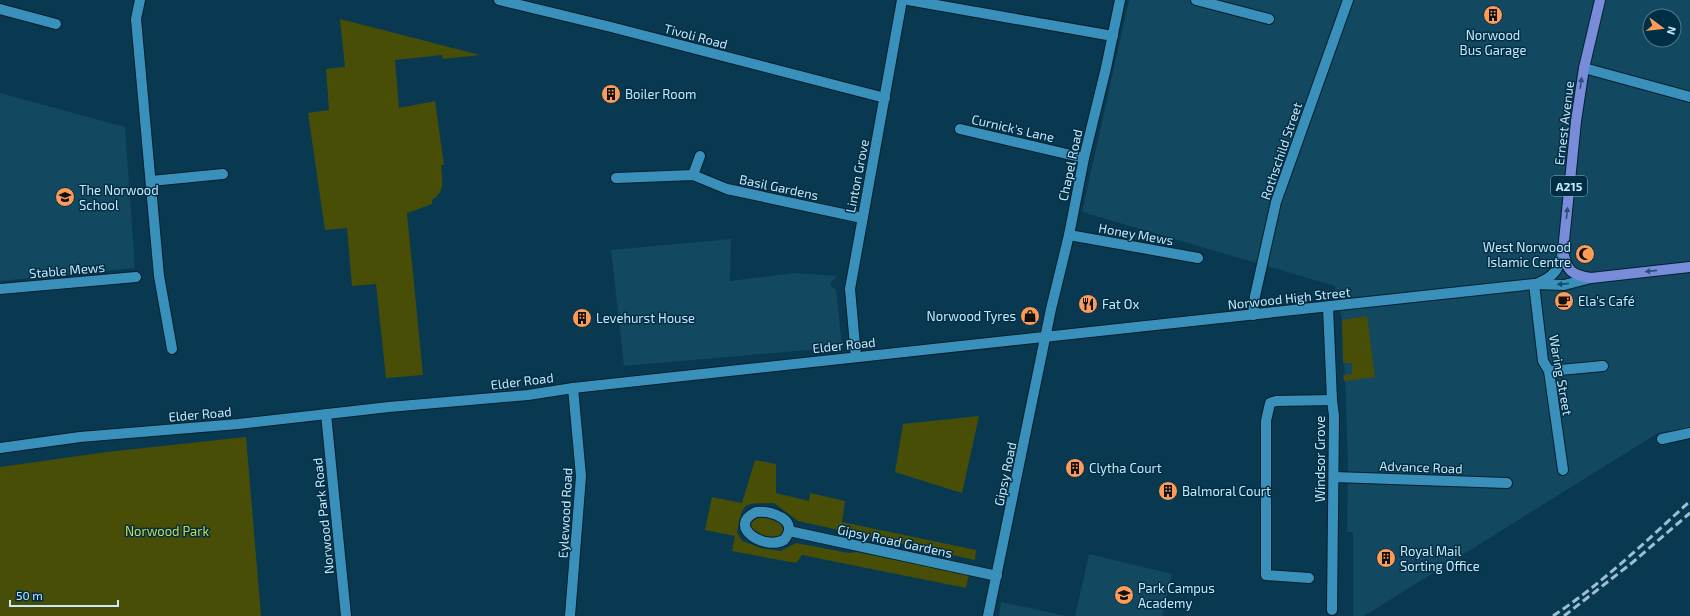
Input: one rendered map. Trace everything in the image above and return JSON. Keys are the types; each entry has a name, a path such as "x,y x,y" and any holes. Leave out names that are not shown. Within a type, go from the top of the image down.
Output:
{"main road":[{"name":"Ernest Avenue","path":"1563,252 1576,121 1584,68 1600,0"},
{"name":"A215","path":"1563,252 1569,270 1579,276 1591,278 1690,267"}],"street":[{"path":"140,0 136,19 159,276 172,349"},
{"name":"Tivoli Road","path":"503,0 885,98"},
{"name":"Linton Grove","path":"856,357 850,289 902,0"},
{"path":"908,0 1113,36"},
{"name":"Chapel Road","path":"1046,336 1120,0"},
{"path":"1196,0 1269,19"},
{"name":"Rothschild Street","path":"1254,315 1255,296 1276,202 1348,0"},
{"path":"0,9 56,24"},
{"path":"1584,68 1690,97"},
{"name":"Curnick's Lane","path":"960,129 1084,158"},
{"path":"693,175 700,156"},
{"path":"151,181 223,174"},
{"name":"Basil Gardens","path":"616,178 693,175 727,189 862,218"},
{"name":"Honey Mews","path":"1069,235 1198,258"},
{"name":"Norwood High Street","path":"1534,284 1550,278 1554,274 1563,252"},
{"name":"Stable Mews","path":"0,289 136,277"},
{"name":"Norwood High Street","path":"1046,336 1534,284 1564,285 1591,278"},
{"name":"Waring Street","path":"1534,284 1543,361 1549,371 1563,470"},
{"name":"Windsor Grove","path":"1328,307 1334,416 1332,610"},
{"name":"Elder Road","path":"0,448 80,437 238,424 528,395 573,388 1046,336"},
{"name":"Gipsy Road","path":"988,616 1046,336"},
{"path":"1549,371 1603,366"},
{"name":"Eylewood Road","path":"570,616 581,476 573,388"},
{"path":"1309,578 1266,575 1266,421 1270,403 1276,401 1332,400"},
{"name":"Norwood Park Road","path":"326,414 346,616"},
{"path":"1662,439 1690,433"},
{"name":"Advance Road","path":"1334,477 1507,483"},
{"name":"Gipsy Road Gardens","path":"789,531 997,576"}],"shaded area":[{"path":"1129,0 1690,0 1690,428 1658,433 1364,616 1353,616 1353,532 1347,532 1348,463 1342,320 1335,286 1082,212"},
{"name":"The Norwood School","path":"0,93 125,127 135,268 0,281"},
{"path":"731,239 730,281 793,273 837,276 830,284 832,288 836,289 842,347 624,366 611,250"},
{"name":"Park Campus Academy","path":"1089,554 1172,574 1162,616 1075,616"},
{"path":"1001,602 1067,616 999,616"}],"green space":[{"path":"340,19 480,55 443,59 442,55 395,60 399,108 435,101 444,165 441,165 441,189 432,200 432,204 407,213 423,375 386,378 376,284 352,286 347,228 325,230 308,113 329,110 326,69 345,67"},
{"path":"1367,316 1375,377 1344,381 1343,375 1352,374 1352,363 1343,363 1342,320"},
{"path":"979,416 962,493 895,472 903,424"},
{"name":"Norwood Park","path":"246,437 261,616 0,616 0,467 107,452"},
{"path":"755,460 776,464 776,493 809,501 810,493 845,501 842,522 976,550 975,560 798,521 774,503 750,504 743,509 737,532 742,541 761,548 781,551 796,543 849,553 856,552 969,574 966,588 802,555 796,563 732,551 735,536 705,530 712,497 742,503"},
{"path":"761,516 777,519 784,525 783,534 773,538 754,533 750,525 754,517"}],"railway":[{"path":"1553,616 1571,604 1606,576 1690,501"},
{"path":"1564,616 1633,562 1690,513"}],"place":[{"name":"Norwood Bus Garage","path":"1493,15"},
{"name":"Boiler Room","path":"611,94"},
{"name":"The Norwood School","path":"65,197"},
{"name":"West Norwood Islamic Centre","path":"1585,254"},
{"name":"Ela's Café","path":"1564,301"},
{"name":"Fat Ox","path":"1088,304"},
{"name":"Norwood Tyres","path":"1030,316"},
{"name":"Levehurst House","path":"582,318"},
{"name":"Clytha Court","path":"1075,468"},
{"name":"Balmoral Court","path":"1168,491"},
{"name":"Royal Mail Sorting Office","path":"1386,558"},
{"name":"Park Campus Academy","path":"1124,595"}]}
